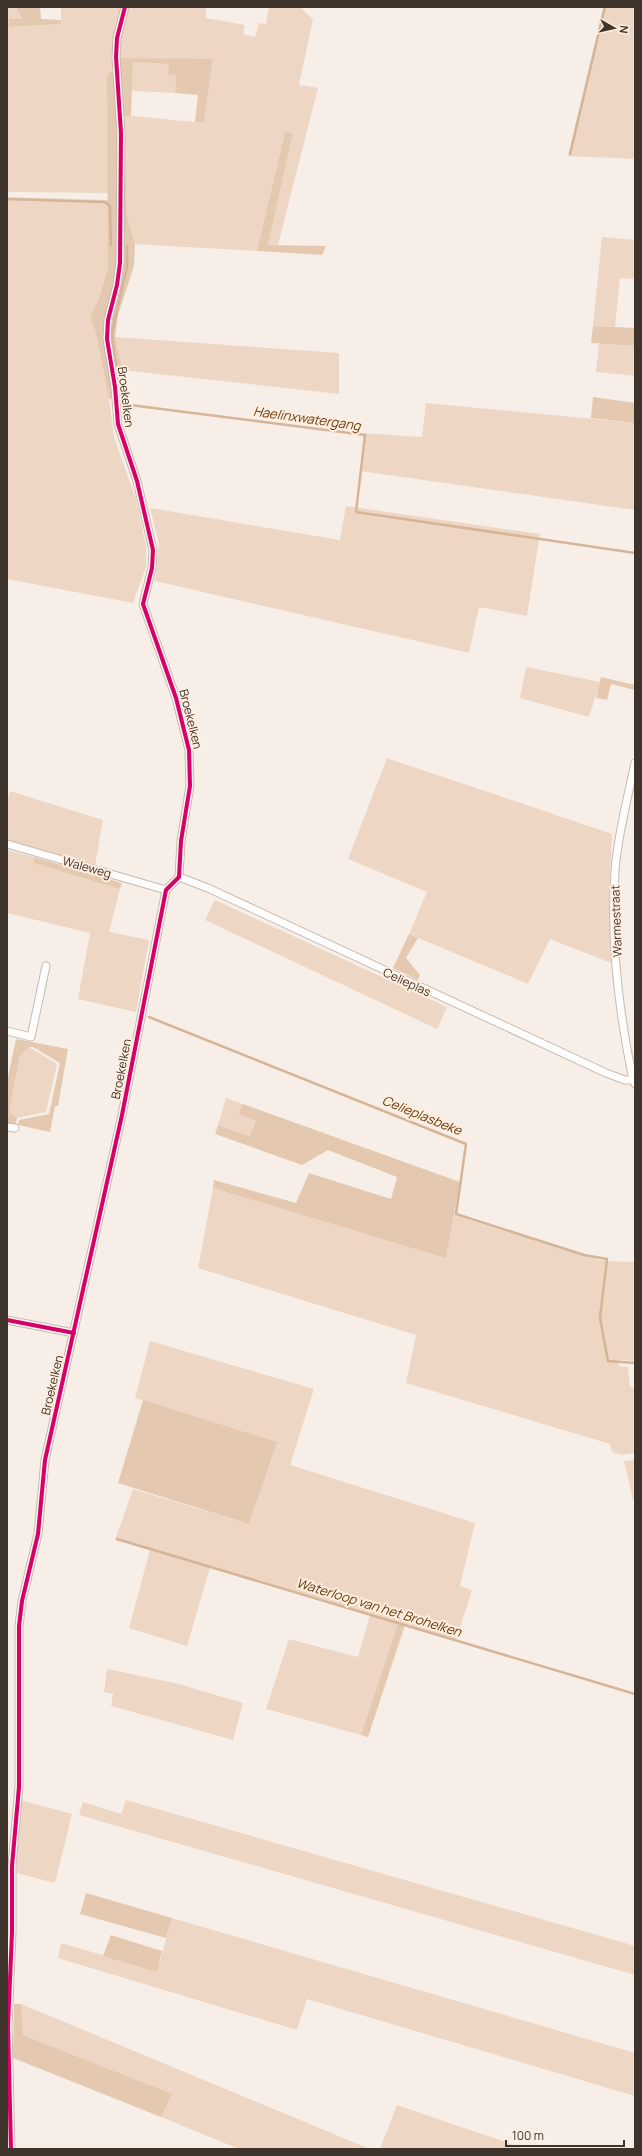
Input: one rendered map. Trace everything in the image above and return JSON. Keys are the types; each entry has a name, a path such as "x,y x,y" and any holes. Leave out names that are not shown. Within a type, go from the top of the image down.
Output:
{"street":[{"name":"Broekelken","path":"125,7 118,38 116,57 121,133 120,263 117,285 108,320 107,339 115,387 118,424 137,481 153,550 152,568 143,604 176,698 189,750 190,786 181,841 179,878"},
{"name":"Warmestraat","path":"634,1082 625,1039 618,977 614,897 615,870 635,763"},
{"name":"Waleweg","path":"7,844 166,890"},
{"path":"166,890 179,878"},
{"name":"Celieplas","path":"179,878 208,888 606,1073 634,1082"},
{"name":"Broekelken","path":"11,2149 8,2026 12,1932 12,1866 19,1787 19,1626 22,1601 38,1534 45,1460 122,1115 166,890"},
{"path":"7,1032 31,1037 46,966"},
{"path":"7,1127 16,1128"},
{"path":"7,1320 74,1333"}],"shaded area":[{"path":"7,7 16,7 22,19 9,19 10,27 61,24 61,7 121,7 112,45 113,72 110,72 107,77 108,193 7,192"},
{"path":"16,7 40,7 41,19 61,20 61,24 9,27 9,19 22,19"},
{"path":"128,7 206,7 206,18 245,25 243,34 255,37 259,23 266,24 269,7 300,7 313,19 299,85 318,88 278,245 268,245 293,133 285,132 257,251 135,244 127,216 124,115 204,123 213,60 118,58 119,44"},
{"path":"603,7 635,7 635,159 568,156"},
{"path":"118,58 213,59 204,123 195,122 198,95 175,93 176,75 168,74 169,64 133,62 131,116 124,116 127,216 135,244 134,266 118,315 115,337 128,396 109,399 95,330 90,317 99,298 108,267 107,77 110,72 119,72"},
{"path":"133,62 169,64 176,75 175,93 132,91"},
{"path":"285,132 293,133 268,245 326,246 322,255 257,251"},
{"path":"7,197 108,200 108,267 99,298 90,317 95,330 109,399 114,437 136,499 146,546 146,567 133,603 7,579"},
{"path":"602,237 635,240 635,279 620,278 615,327 593,326"},
{"path":"593,326 635,328 635,346 591,343"},
{"path":"115,337 339,353 339,394 122,370"},
{"path":"599,344 635,346 635,376 596,372"},
{"path":"593,397 635,403 635,423 591,418"},
{"path":"426,403 635,423 635,510 360,471 364,433 422,437"},
{"path":"346,506 540,534 527,616 479,607 469,653 155,581 159,544 150,508 340,540"},
{"path":"526,667 600,682 589,717 520,698"},
{"path":"601,677 635,685 635,690 611,684 607,700 596,698"},
{"path":"387,758 612,834 609,896 611,963 550,939 528,984 409,934 427,892 348,859"},
{"path":"10,791 103,820 95,866 7,840 7,802"},
{"path":"7,850 34,857 33,863 120,889 109,932 149,940 136,1012 78,999 90,933 7,913"},
{"path":"34,857 122,883 120,889 33,863"},
{"path":"215,900 447,1007 437,1029 205,920"},
{"path":"409,934 418,938 406,958 420,975 418,980 393,968"},
{"path":"16,1039 68,1049 58,1106 55,1106 50,1132 18,1125 19,1120 49,1114 60,1063 33,1047 29,1047 20,1056 9,1112 17,1118 16,1124 7,1123 7,1082"},
{"path":"29,1047 57,1064 46,1112 17,1118 9,1112 20,1056"},
{"path":"226,1098 243,1104 240,1114 256,1120 249,1136 218,1125"},
{"path":"243,1104 460,1182 446,1258 213,1188 214,1180 296,1203 309,1173 391,1199 397,1177 328,1150 302,1165 215,1134 218,1125 249,1136 256,1121 239,1114"},
{"path":"213,1188 446,1257 454,1215 585,1256 605,1261 635,1262 635,1361 620,1360 618,1366 628,1367 630,1387 635,1388 635,1453 621,1455 612,1452 610,1444 406,1383 416,1335 198,1268"},
{"path":"150,1341 314,1389 290,1465 475,1523 460,1586 472,1590 456,1640 398,1623 361,1735 266,1709 289,1639 358,1657 370,1615 210,1568 187,1646 129,1628 150,1550 115,1540 133,1489 249,1524 276,1442 135,1398"},
{"path":"143,1400 277,1442 249,1524 118,1483"},
{"path":"635,1460 635,1500 633,1500 624,1461"},
{"path":"398,1623 405,1625 368,1737 361,1735"},
{"path":"107,1669 175,1683 243,1703 233,1740 111,1706 113,1694 104,1692"},
{"path":"20,1800 72,1814 55,1883 17,1873 15,1860"},
{"path":"126,1800 635,1946 635,1975 79,1815 83,1802 121,1814"},
{"path":"86,1893 172,1918 166,1938 80,1914"},
{"path":"172,1918 635,2053 635,2096 307,1999 297,2030 58,1958 61,1943 157,1971"},
{"path":"111,1935 162,1951 157,1972 103,1956"},
{"path":"14,2004 21,2004 23,2035 172,2094 161,2117 13,2058"},
{"path":"21,2004 370,2149 239,2149 161,2117 171,2094 23,2035"},
{"path":"397,2105 517,2146 521,2149 380,2149"}],"waterway":[{"path":"570,154 605,7"},
{"name":"Haelinxwatergang","path":"7,199 105,202 110,206 111,245"},
{"name":"Haelinxwatergang","path":"127,246 127,267 112,333 122,404 365,435 356,512 635,553"},
{"name":"Celieplasbeke","path":"149,1017 466,1144 456,1214 584,1255 607,1259 600,1318 608,1361 635,1363"},
{"name":"Waterloop van het Brohelken","path":"117,1539 635,1694"}],"cycle path":[{"path":"11,2149 8,2026 12,1932 12,1866 19,1787 19,1626 22,1601 38,1534 45,1460 122,1115 166,890 179,877 181,841 190,786 189,750 176,698 143,604 152,568 153,550 137,481 118,424 115,387 107,339 108,320 117,285 120,263 121,133 116,57 117,38 125,7"},
{"path":"7,1320 74,1333"}]}
